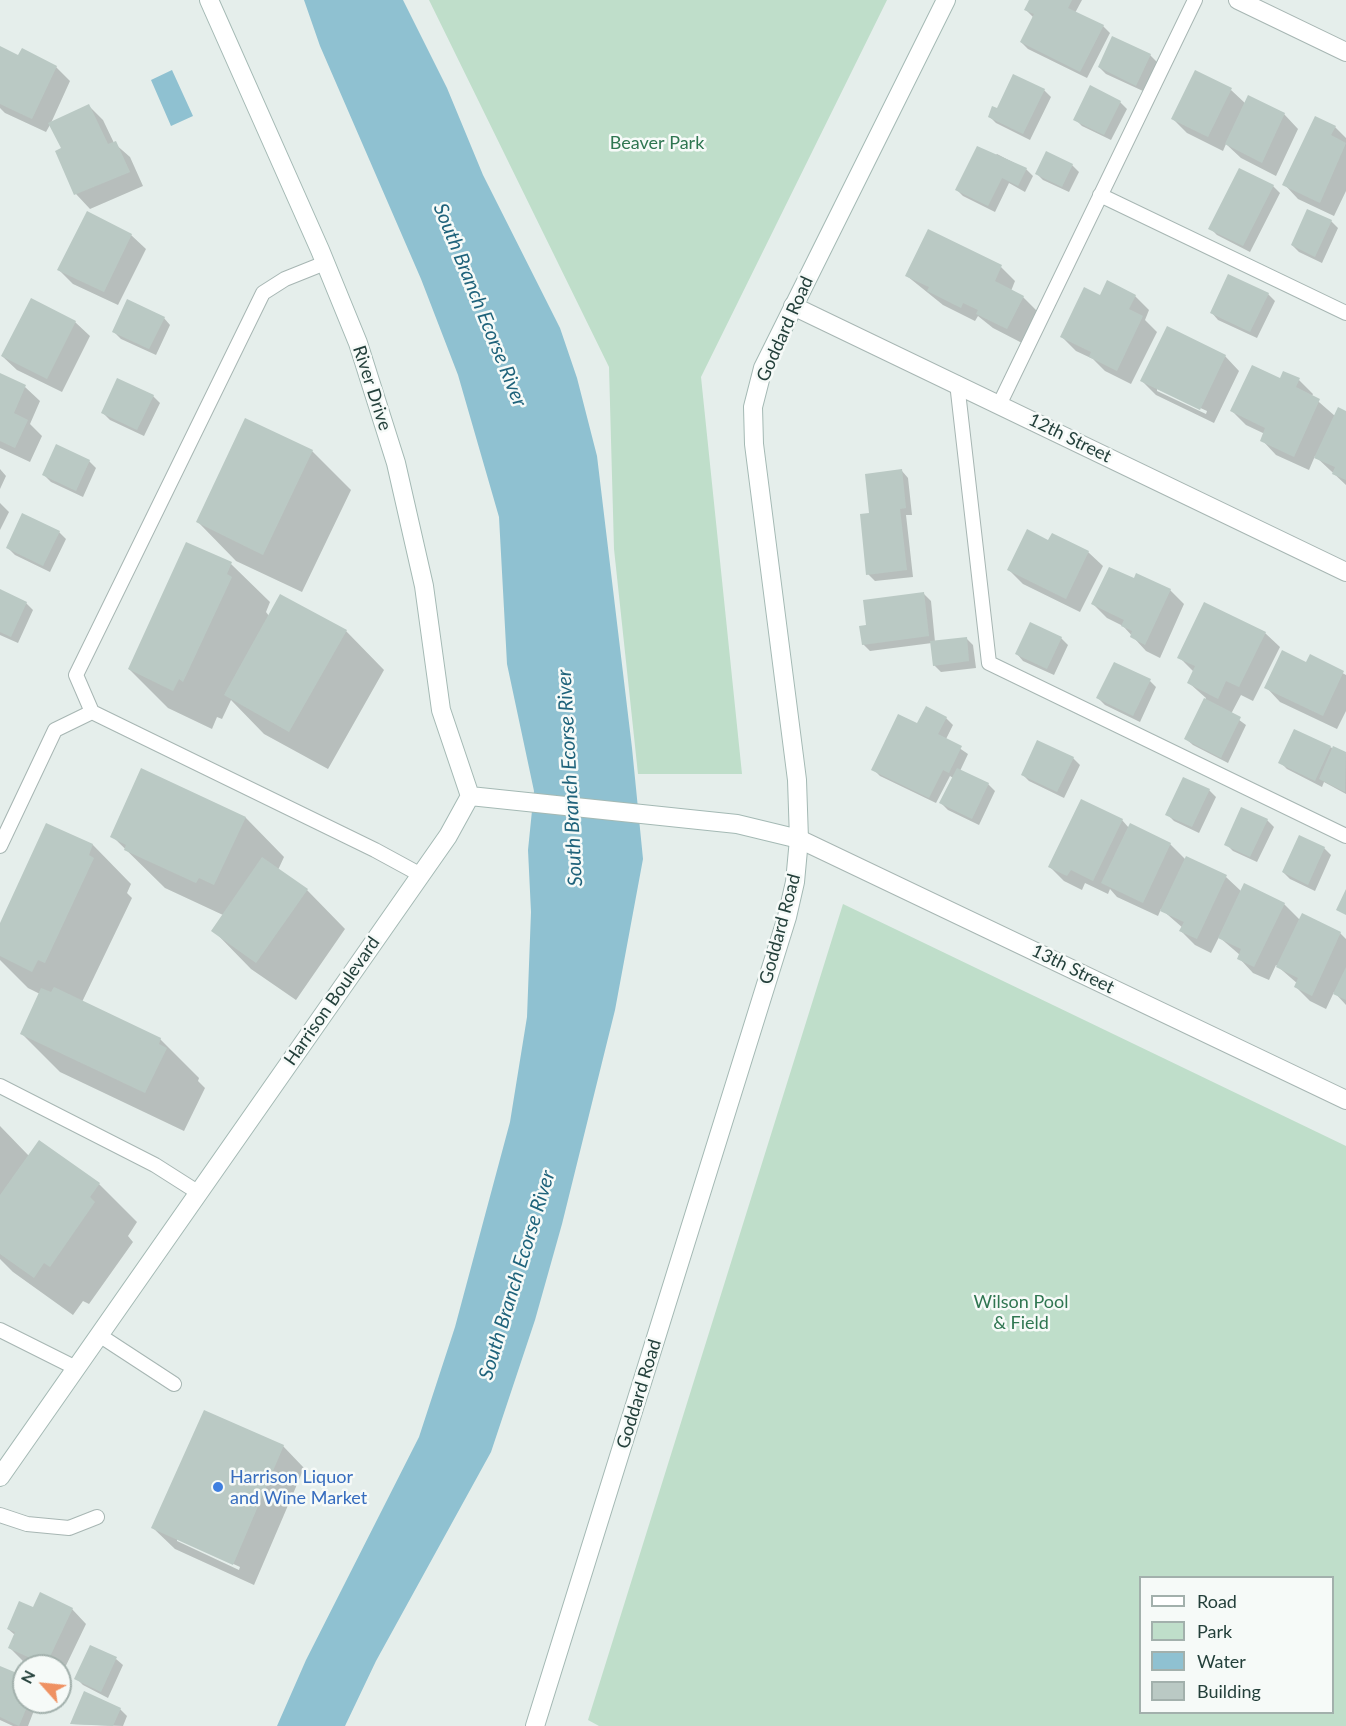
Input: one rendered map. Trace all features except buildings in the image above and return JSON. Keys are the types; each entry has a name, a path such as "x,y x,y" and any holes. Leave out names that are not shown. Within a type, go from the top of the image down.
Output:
{"street":[{"name":"River Drive","path":"209,0 325,262 358,343 396,463 424,586 441,710 470,796"},
{"name":"Goddard Road","path":"535,1726 787,917 795,882 800,839 795,769 754,444 753,407 764,368 793,306 946,0"},
{"path":"1238,0 1346,52"},
{"name":"12th Street","path":"793,306 1000,403 1346,572"},
{"path":"470,796 670,815 736,824 800,839"},
{"name":"Harrison Boulevard","path":"0,1477 448,836 470,796"},
{"name":"13th Street","path":"800,839 1346,1101"}],"lane":[{"path":"1000,403 1195,0"},
{"path":"1101,195 1346,314"},
{"path":"325,262 285,279 263,293 76,675 92,712 375,850 421,875"},
{"path":"957,383 989,663 1346,836"},
{"path":"0,846 55,730 92,712"},
{"path":"0,1086 155,1165 199,1193"},
{"path":"0,1330 76,1368"},
{"path":"99,1335 174,1384"},
{"path":"0,1515 27,1524 69,1528 97,1517"}],"green space":[{"name":"Beaver Park","path":"429,0 887,0 701,377 742,774 638,774 614,549 609,367"},
{"name":"Wilson Pool & Field","path":"843,904 1346,1146 1346,1726 599,1726 588,1720"}],"water":[{"name":"South Branch Ecorse River","path":"304,0 403,0 447,88 483,175 560,328 577,378 597,456 643,859 615,1010 562,1224 535,1320 491,1452 376,1661 345,1726 277,1726 306,1660 419,1437 455,1327 510,1122 527,1017 531,912 528,850 534,791 507,664 499,517 458,375 421,279 320,46"},
{"path":"172,70 193,116 171,126 151,80"}],"place":[{"name":"Harrison Liquor and Wine Market","path":"218,1487"}]}
